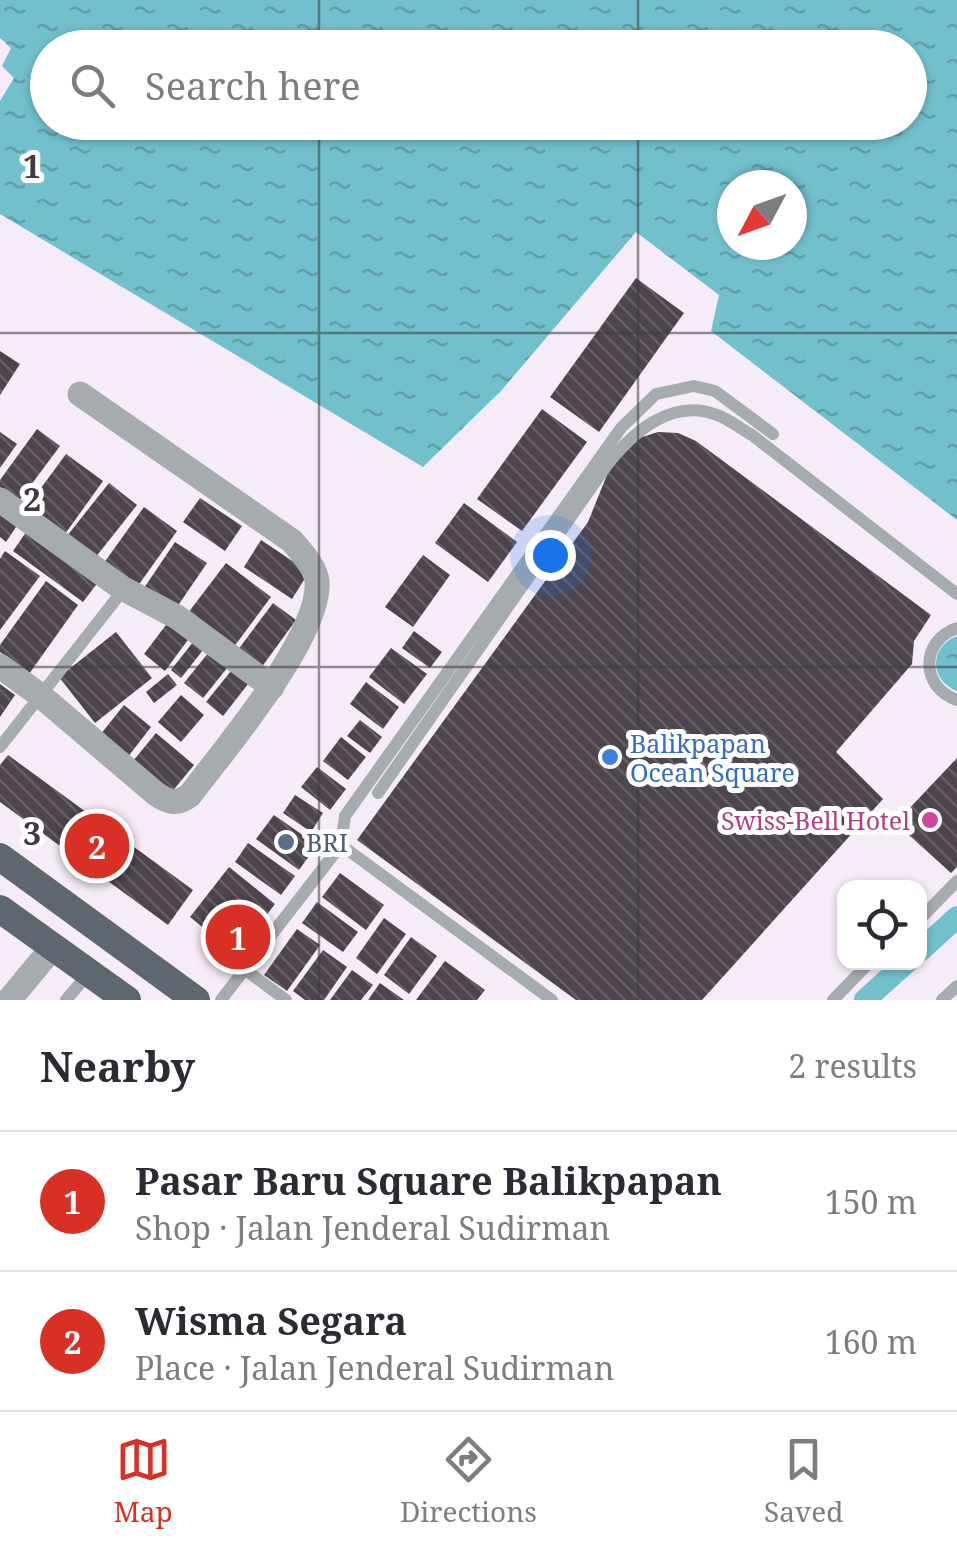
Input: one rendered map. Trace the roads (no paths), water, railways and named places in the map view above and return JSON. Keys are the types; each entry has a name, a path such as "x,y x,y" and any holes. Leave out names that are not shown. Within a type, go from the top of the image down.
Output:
{"highway":[{"path":"0,857 196,1000"},
{"path":"0,909 127,1000"}],"street":[{"path":"0,666 156,794 173,803 190,795 272,686 315,603 317,578 292,541 80,394"},
{"path":"0,500 272,686"},
{"path":"8,1000 53,947"}],"lane":[{"path":"220,1000 341,846 345,816 621,428 656,394 694,386 715,391 774,434"},
{"path":"378,794 606,466 626,441 651,421 686,410 715,414 728,421 752,435 957,594"},
{"path":"0,747 124,588"},
{"path":"957,628 937,639 928,661 934,684 957,700"},
{"path":"341,846 552,1000"},
{"path":"927,909 957,878"},
{"path":"243,968 286,1000"},
{"path":"833,1000 865,970"},
{"path":"840,1000 867,970"},
{"path":"66,1000 89,973"},
{"path":"942,1000 957,986"}],"water":[{"path":"0,0 957,0 957,520 711,331 719,295 636,232 501,391 423,467 0,214 0,101 14,78 2,66 11,48 0,38"},
{"path":"957,636 957,691 941,679 936,664 941,648"}],"waterway":[{"path":"927,945 957,917"},
{"path":"865,1000 898,970"}],"place":[{"name":"Balikpapan Ocean Square","path":"610,757"},
{"name":"Swiss-Bell Hotel","path":"930,820"},
{"name":"BRI","path":"286,842"},
{"name":"Wisma Segara","path":"97,846"},
{"name":"Pasar Baru Square Balikpapan","path":"238,937"}]}
